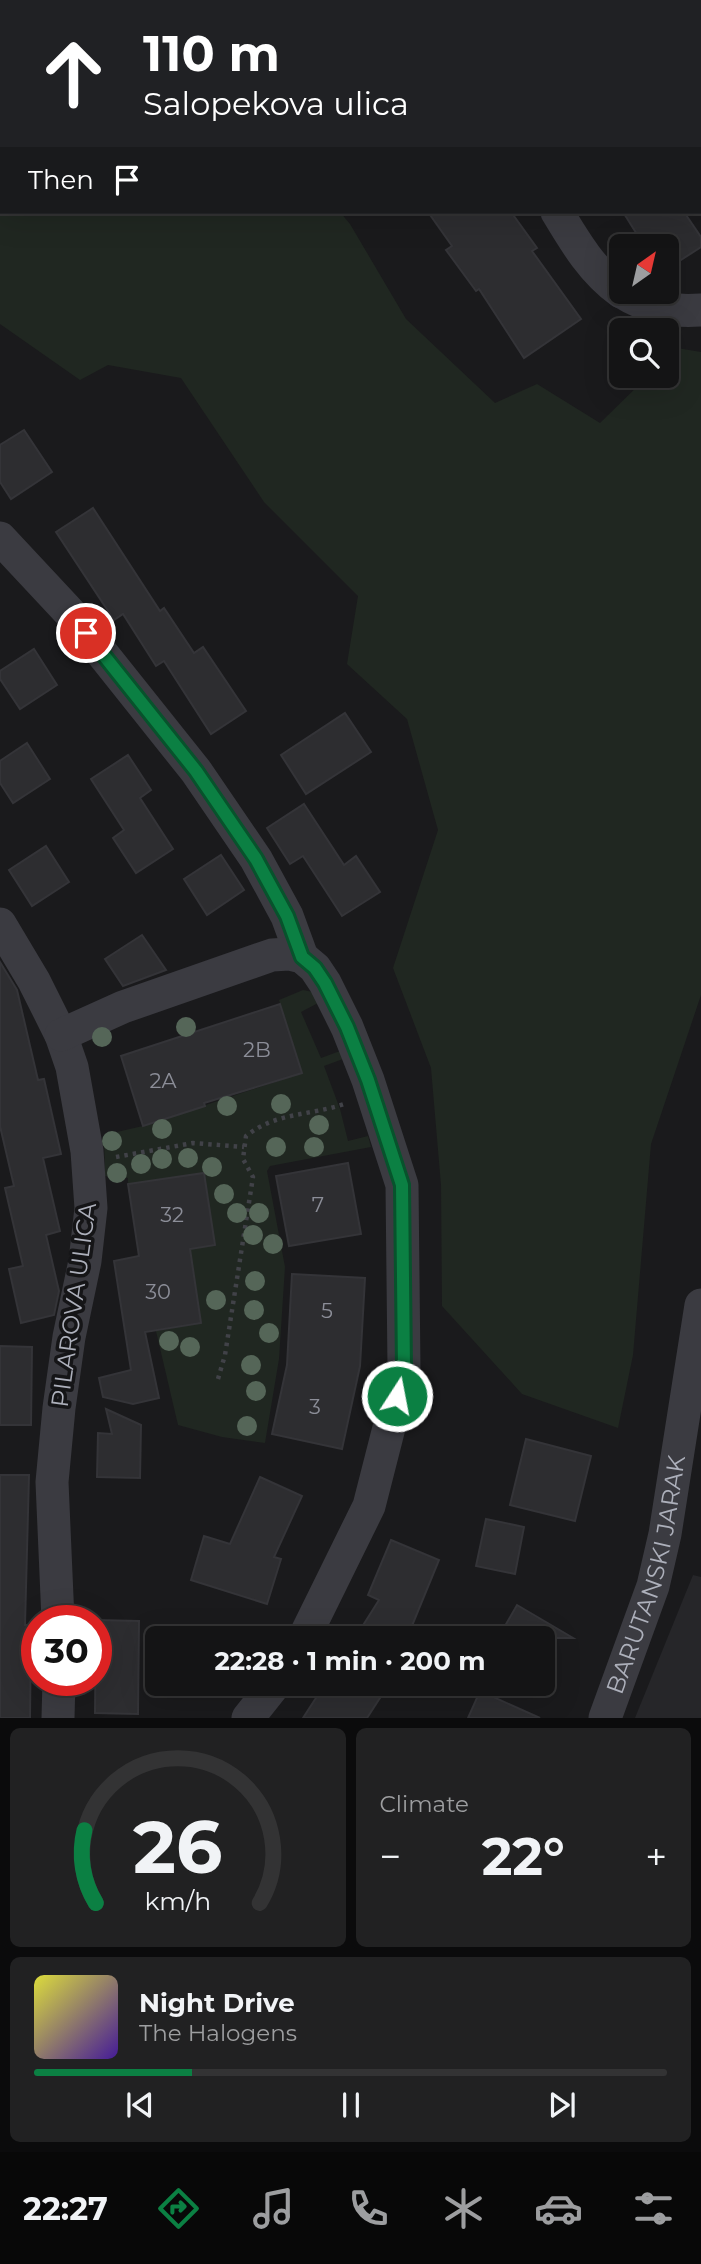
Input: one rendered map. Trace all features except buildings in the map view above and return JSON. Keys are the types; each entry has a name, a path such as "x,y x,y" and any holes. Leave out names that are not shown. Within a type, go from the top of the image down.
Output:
{"street":[{"path":"558,214 585,257 609,283"},
{"path":"647,304 663,310 701,310"},
{"path":"0,538 70,613 196,771 256,859 287,916 302,957"},
{"name":"PILAROVA ULICA","path":"0,924 34,981 61,1035 72,1067 87,1152 91,1208 85,1261 69,1337 52,1482 57,1605"},
{"path":"61,1035 123,1007 272,955 289,954 302,957 315,968 347,1027 402,1185 404,1369 370,1502 310,1626"},
{"name":"BARUTANSKI JARAK","path":"605,1718 653,1586 701,1305"},
{"path":"58,1718 59,1696"},
{"path":"248,1718 265,1696"}],"path":[{"path":"218,1379 225,1355 253,1177 243,1159 246,1136 261,1124 334,1107"},
{"path":"115,1157 193,1143 244,1147"}],"shaded area":[{"path":"0,214 342,214 406,319 495,403 537,384 600,423 636,388 679,388 679,348 701,352 701,995 651,1144 633,1355 618,1428 522,1394 442,1306 441,1185 431,1068 393,968 438,830 407,719 347,664 358,596 264,502 181,378 108,365 80,380 0,324"},
{"path":"303,990 313,992 318,1003 301,1012 321,1058 340,1051 343,1059 324,1066 340,1109 348,1141 368,1136 371,1147 270,1166 267,1171 285,1267 279,1359 265,1443 222,1437 178,1425 156,1331 201,1323 190,1249 215,1245 204,1173 128,1184 128,1178 105,1176 104,1135 143,1126 302,1073 279,1000"},
{"path":"693,1575 701,1577 701,1718 635,1718"}],"route":[{"path":"86,633 196,771 256,859 287,916 302,957 315,968 325,983 347,1027 368,1080 402,1185 404,1369 397,1396"}]}
